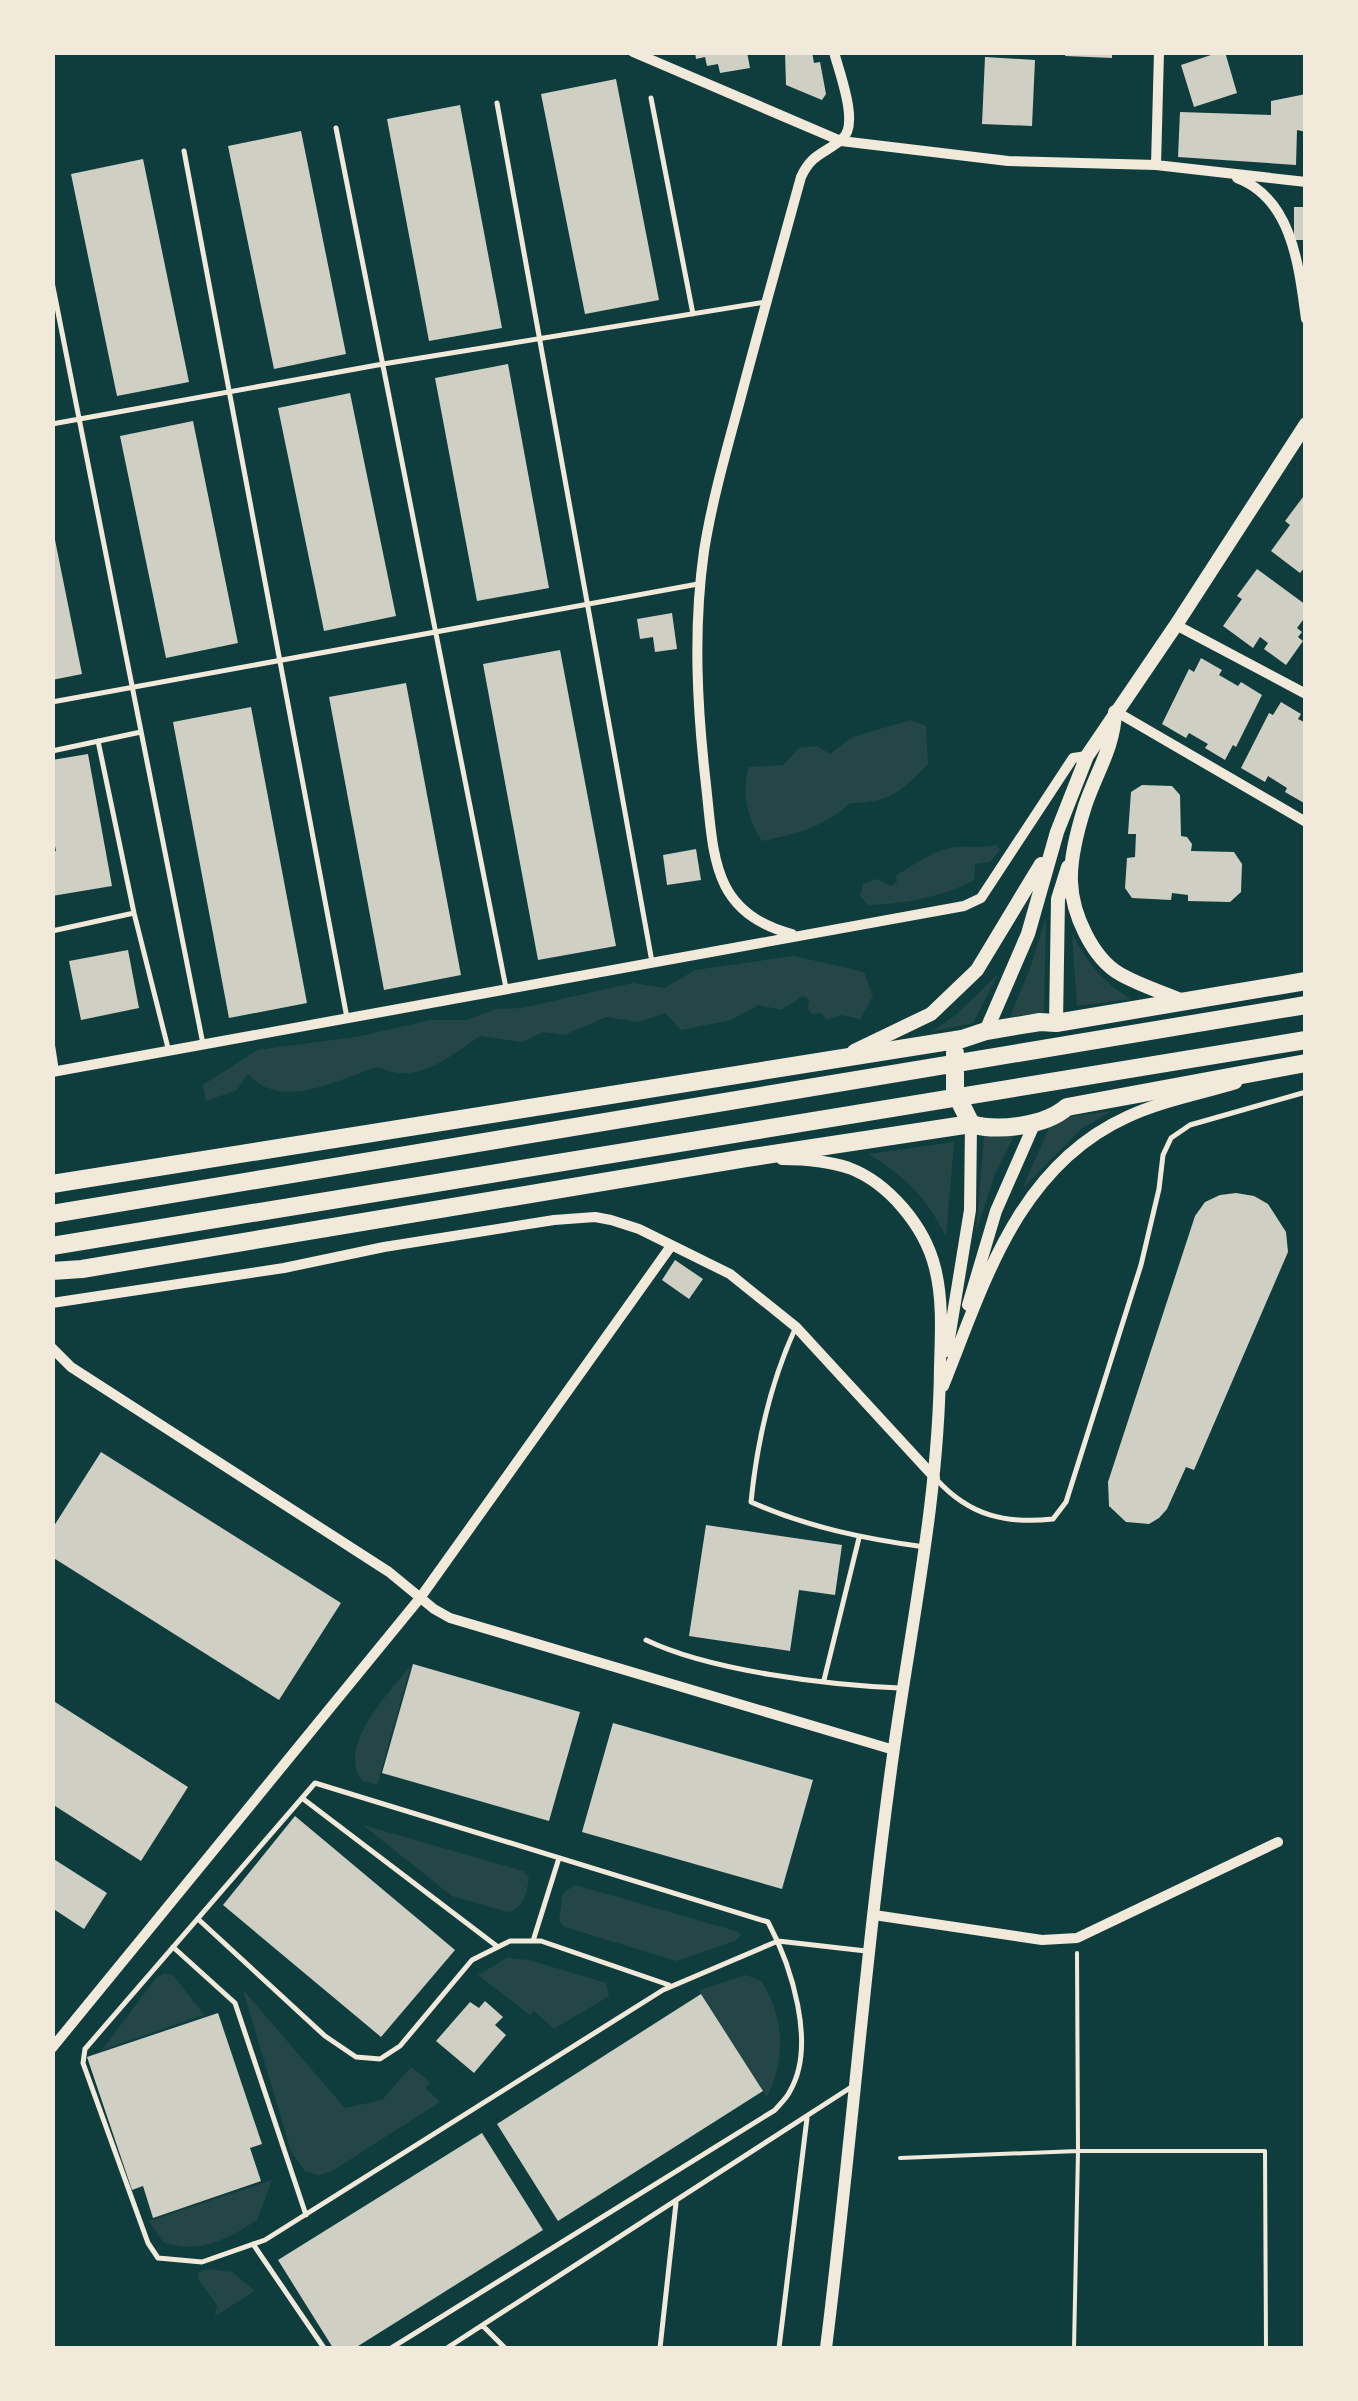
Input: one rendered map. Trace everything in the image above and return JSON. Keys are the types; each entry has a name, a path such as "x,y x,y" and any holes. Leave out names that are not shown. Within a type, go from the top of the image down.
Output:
{"highway":[{"path":"52,1184 962,1040 986,1031 1306,981"},
{"path":"52,1214 142,1202 1306,1004"},
{"path":"52,1271 746,1158 971,1124 983,1128 1036,1120 1060,1112 1072,1086 1070,1048 1056,1023"},
{"path":"962,1040 955,1053 955,1092 971,1124"},
{"path":"52,1246 1306,1040"},
{"path":"1066,1106 1304,1063"}],"main road":[{"path":"831,1061 930,1014 977,970 1034,878 1087,756 1306,424"},
{"path":"1115,711 1114,738 1085,807 1071,880 1074,896 1083,926 1097,952 1117,973 1184,1001"},
{"path":"986,1031 1028,934 1057,832"},
{"path":"1056,1023 1058,899 1076,848"}],"street":[{"path":"633,52 841,140 1008,161 1156,165 1306,182"},
{"path":"798,936 748,916 731,898 718,872 699,725 700,583 716,492 806,167 822,150 841,140 850,122 836,57 849,52"},
{"path":"1156,165 1160,52"},
{"path":"1222,173 1260,190 1280,215 1297,261 1306,319"},
{"path":"1176,625 1306,694"},
{"path":"1115,711 1306,822"},
{"path":"55,1072 948,910 981,898 1073,758 1087,756"},
{"path":"940,1393 998,1247 1012,1222 1054,1171 1083,1144 1108,1126 1142,1110 1304,1063"},
{"path":"940,1393 996,1211 1036,1120"},
{"path":"940,1393 970,1210 971,1124"},
{"path":"746,1158 820,1162 850,1168 892,1196 927,1244 935,1268 941,1330 936,1478 894,1750 852,2086 826,2348"},
{"path":"52,1303 568,1219 611,1220 730,1274 796,1326 936,1478"},
{"path":"52,2048 420,1598 671,1246"},
{"path":"52,1348 71,1367 389,1572 450,1618 894,1750"},
{"path":"874,1915 1042,1940 1077,1938 1278,1842"}],"lane":[{"path":"652,98 693,314"},
{"path":"497,103 652,962"},
{"path":"336,128 506,990"},
{"path":"184,151 347,1018"},
{"path":"52,282 204,1044"},
{"path":"52,424 382,364 766,302"},
{"path":"52,702 700,583"},
{"path":"52,751 141,732"},
{"path":"98,742 168,1051"},
{"path":"52,931 134,913"},
{"path":"52,1042 55,1072"},
{"path":"936,1478 957,1502 1010,1522 1053,1520 1066,1502 1110,1370 1141,1265 1163,1155 1171,1138 1190,1125 1306,1092"},
{"path":"796,1326 768,1403 751,1502 859,1538 925,1547"},
{"path":"824,1680 859,1538"},
{"path":"646,1640 677,1655 824,1680 903,1688"},
{"path":"391,2348 775,2110 792,2090 800,2058 800,2023 790,1970 778,1941 768,1922 315,1783 85,2049 83,2063 148,2243 158,2258 202,2262 253,2244 672,1986 778,1941 869,1951"},
{"path":"302,1798 498,1947"},
{"path":"533,1942 560,1858"},
{"path":"198,1919 325,2036 356,2057 380,2059 400,2046 472,1960 510,1941 533,1942 672,1986"},
{"path":"173,1947 235,2003 306,2214"},
{"path":"447,2348 852,2086"},
{"path":"780,2348 808,2116"},
{"path":"660,2348 676,2203"},
{"path":"253,2244 324,2348"},
{"path":"482,2326 505,2348"}],"path":[{"path":"1074,2348 1077,1938"},
{"path":"900,2158 1078,2151 1265,2151 1266,2348"}],"shaded area":[{"path":"911,720 926,726 928,764 902,788 875,801 850,803 809,828 762,841 747,806 749,767 783,765 799,748 817,746 830,754 852,737"},
{"path":"996,845 1000,850 990,862 975,864 974,880 949,891 922,899 868,905 860,896 863,884 876,879 892,886 897,882 896,876 939,851"},
{"path":"1046,917 1044,1012 1010,1017 1031,966"},
{"path":"1072,933 1096,971 1131,999 1077,1006"},
{"path":"794,956 864,972 873,996 860,1019 842,1015 826,1020 822,1013 812,1014 809,999 803,996 781,1010 759,1005 731,1020 681,1030 665,1013 639,1022 606,1017 565,1035 543,1032 522,1042 480,1036 419,1071 392,1072 378,1067 294,1092 277,1091 248,1074 237,1090 206,1101 203,1085 257,1050 356,1037 431,1020 466,1020 497,1009 522,1008 633,983 665,988 695,970"},
{"path":"998,974 973,1023 931,1032 956,1015"},
{"path":"1112,1111 1081,1129 1022,1189 1053,1119"},
{"path":"1016,1132 995,1174 976,1232 984,1136"},
{"path":"954,1142 946,1236 914,1189 869,1154"},
{"path":"411,1665 377,1785 363,1781 356,1768 360,1737 379,1704"},
{"path":"363,1825 523,1871 529,1878 523,1900 508,1912 452,1896"},
{"path":"575,1885 741,1935 735,1941 676,1961 565,1927 559,1921 563,1893"},
{"path":"507,1958 529,1960 606,1983 609,1996 554,2029 534,2011 530,2015 478,1975"},
{"path":"165,1973 174,1976 204,2015 102,2050 156,1978"},
{"path":"746,1975 761,1981 778,2024 780,2053 767,2097 699,1990"},
{"path":"243,1990 345,2108 382,2100 411,2067 430,2082 426,2088 440,2102 332,2171 319,2175 305,2171 291,2151"},
{"path":"272,2180 257,2220 212,2243 188,2247 163,2242 149,2221"},
{"path":"199,2272 232,2272 255,2291 215,2316 217,2305 198,2279"}],"building":[{"path":"695,52 747,52 750,68 720,73 718,64 707,66 705,57 696,59"},
{"path":"785,52 812,52 814,63 820,62 826,94 822,100 786,85"},
{"path":"1066,52 1112,52 1112,58 1065,56"},
{"path":"1225,52 1237,93 1194,107 1181,65"},
{"path":"985,57 1035,60 1032,126 982,124"},
{"path":"616,79 659,300 585,314 541,94"},
{"path":"1306,94 1306,132 1297,130 1296,165 1178,157 1180,112 1271,115 1271,101"},
{"path":"460,105 502,328 429,341 387,119"},
{"path":"301,131 346,354 274,369 228,146"},
{"path":"143,159 189,382 117,396 71,174"},
{"path":"1294,207 1306,207 1306,240 1294,240"},
{"path":"508,364 549,588 477,601 435,378"},
{"path":"350,393 396,616 324,631 278,408"},
{"path":"193,421 238,643 166,658 120,436"},
{"path":"1306,493 1306,566 1300,573 1271,551 1290,525 1285,521"},
{"path":"52,525 82,674 52,680"},
{"path":"1257,569 1306,605 1306,616 1297,628 1303,641 1286,665 1264,649 1268,643 1260,637 1253,648 1223,626 1242,599 1237,596"},
{"path":"672,613 677,649 655,652 653,637 640,639 637,619"},
{"path":"560,650 616,946 538,960 483,664"},
{"path":"1201,658 1222,670 1219,675 1262,695 1236,747 1233,745 1225,760 1189,733 1186,738 1162,724 1189,669 1194,672"},
{"path":"406,683 461,975 384,990 329,697"},
{"path":"1281,702 1301,714 1298,719 1306,723 1304,803 1268,776 1265,782 1241,768 1269,713 1273,715"},
{"path":"251,707 307,1003 229,1018 173,722"},
{"path":"88,754 112,886 52,896 52,852 56,851 52,831 52,760"},
{"path":"1142,785 1172,786 1180,795 1181,836 1192,844 1191,851 1234,852 1242,864 1241,892 1230,902 1188,901 1188,895 1172,893 1171,900 1132,898 1125,888 1127,858 1135,857 1136,834 1128,834 1131,792"},
{"path":"696,849 701,880 667,885 663,855"},
{"path":"128,950 139,1008 81,1020 69,961"},
{"path":"1236,1193 1254,1196 1268,1204 1286,1232 1288,1252 1194,1470 1186,1467 1159,1518 1149,1524 1126,1522 1109,1506 1108,1482 1195,1216 1205,1202"},
{"path":"675,1260 703,1279 689,1299 662,1280"},
{"path":"101,1452 341,1603 279,1700 52,1557 52,1529"},
{"path":"706,1525 842,1545 835,1595 799,1590 790,1651 689,1636"},
{"path":"413,1664 580,1712 549,1821 382,1773"},
{"path":"52,1700 188,1787 141,1861 52,1804"},
{"path":"613,1723 813,1780 782,1889 582,1832"},
{"path":"295,1816 455,1950 381,2037 223,1905"},
{"path":"52,1858 107,1893 84,1929 52,1908"},
{"path":"701,1994 763,2091 558,2221 497,2124"},
{"path":"485,2001 503,2017 495,2025 506,2035 474,2073 436,2041 470,2002 479,2008"},
{"path":"218,2013 262,2144 250,2148 261,2181 153,2218 143,2186 132,2190 87,2057"},
{"path":"482,2133 543,2230 355,2348 333,2348 278,2260"}]}
